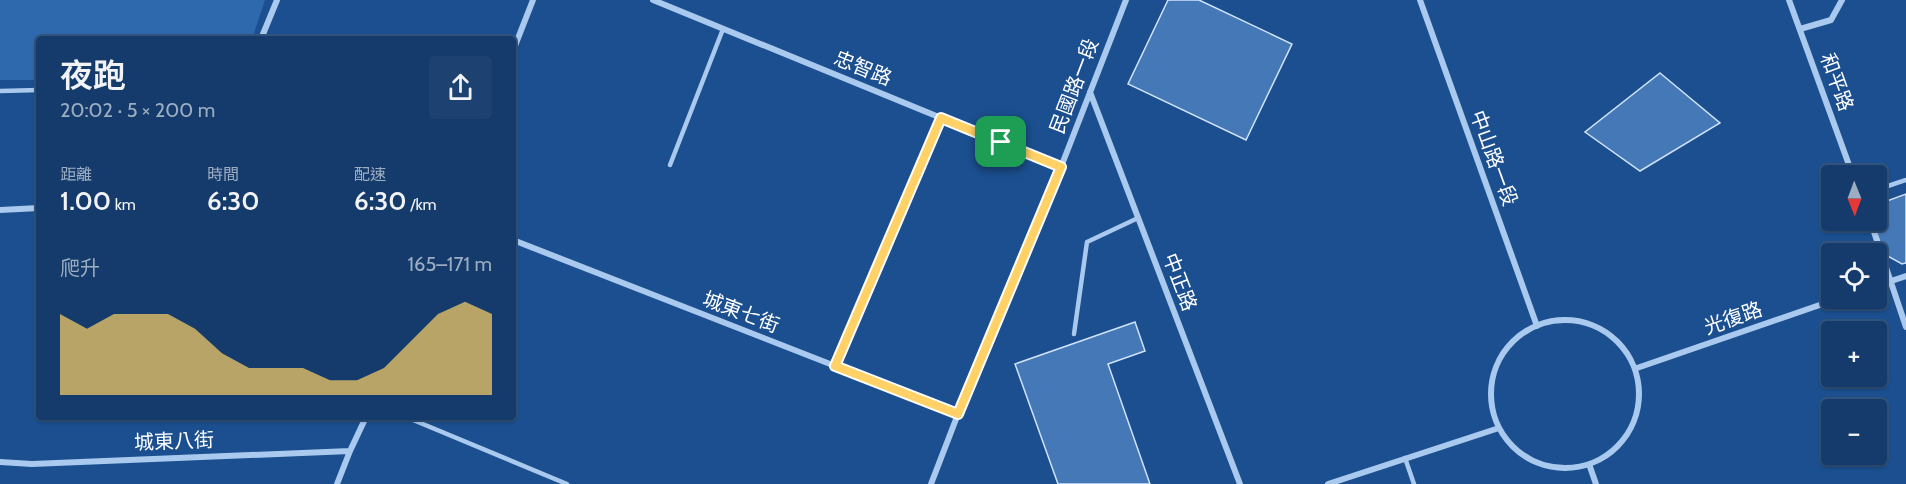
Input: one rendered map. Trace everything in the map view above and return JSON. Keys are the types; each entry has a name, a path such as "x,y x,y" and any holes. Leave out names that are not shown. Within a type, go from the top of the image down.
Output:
{"street":[{"path":"262,36 277,0"},
{"path":"516,43 533,0"},
{"name":"忠智路","path":"653,0 1061,167"},
{"name":"民國路一段","path":"932,484 958,414 1061,167 1126,0"},
{"name":"中山路一段","path":"1420,0 1537,327"},
{"name":"和平路","path":"1789,0 1849,165"},
{"path":"1800,29 1831,20 1842,0"},
{"name":"中正路","path":"1089,91 1240,484"},
{"path":"0,210 36,208"},
{"path":"1874,231 1906,327"},
{"name":"城東七街","path":"516,241 958,414"},
{"path":"1887,283 1906,276"},
{"name":"光復路","path":"1637,368 1821,305"},
{"path":"1566,320 1590,325 1612,337 1637,368 1639,403 1632,428 1617,447 1597,462 1573,468 1549,467 1527,458 1508,443 1496,422 1490,399 1493,375 1503,353 1519,336 1537,327 1566,320"},
{"path":"337,484 365,420"},
{"path":"1328,484 1499,428"},
{"name":"城東八街","path":"0,462 32,464 350,451"},
{"path":"1589,464 1596,484"}],"lane":[{"path":"670,165 723,29"},
{"path":"0,91 36,90"},
{"path":"835,366 941,118"},
{"path":"1887,186 1906,180"},
{"path":"1074,334 1087,242 1138,218"},
{"path":"413,420 567,484"},
{"path":"1405,458 1414,484"}],"shaded area":[{"path":"0,0 265,0 253,36 36,36 36,80 0,80"}],"building":[{"path":"1168,0 1199,0 1292,44 1246,140 1128,84"},
{"path":"1660,73 1720,123 1640,171 1585,132"},
{"path":"1906,194 1906,263 1902,264 1887,256 1887,243 1880,243 1876,231 1887,231 1887,201"},
{"path":"1135,322 1145,351 1108,364 1150,484 1058,484 1015,364"}],"route":[{"path":"941,118 1001,142 1061,167 958,414 835,366 941,118"}]}
